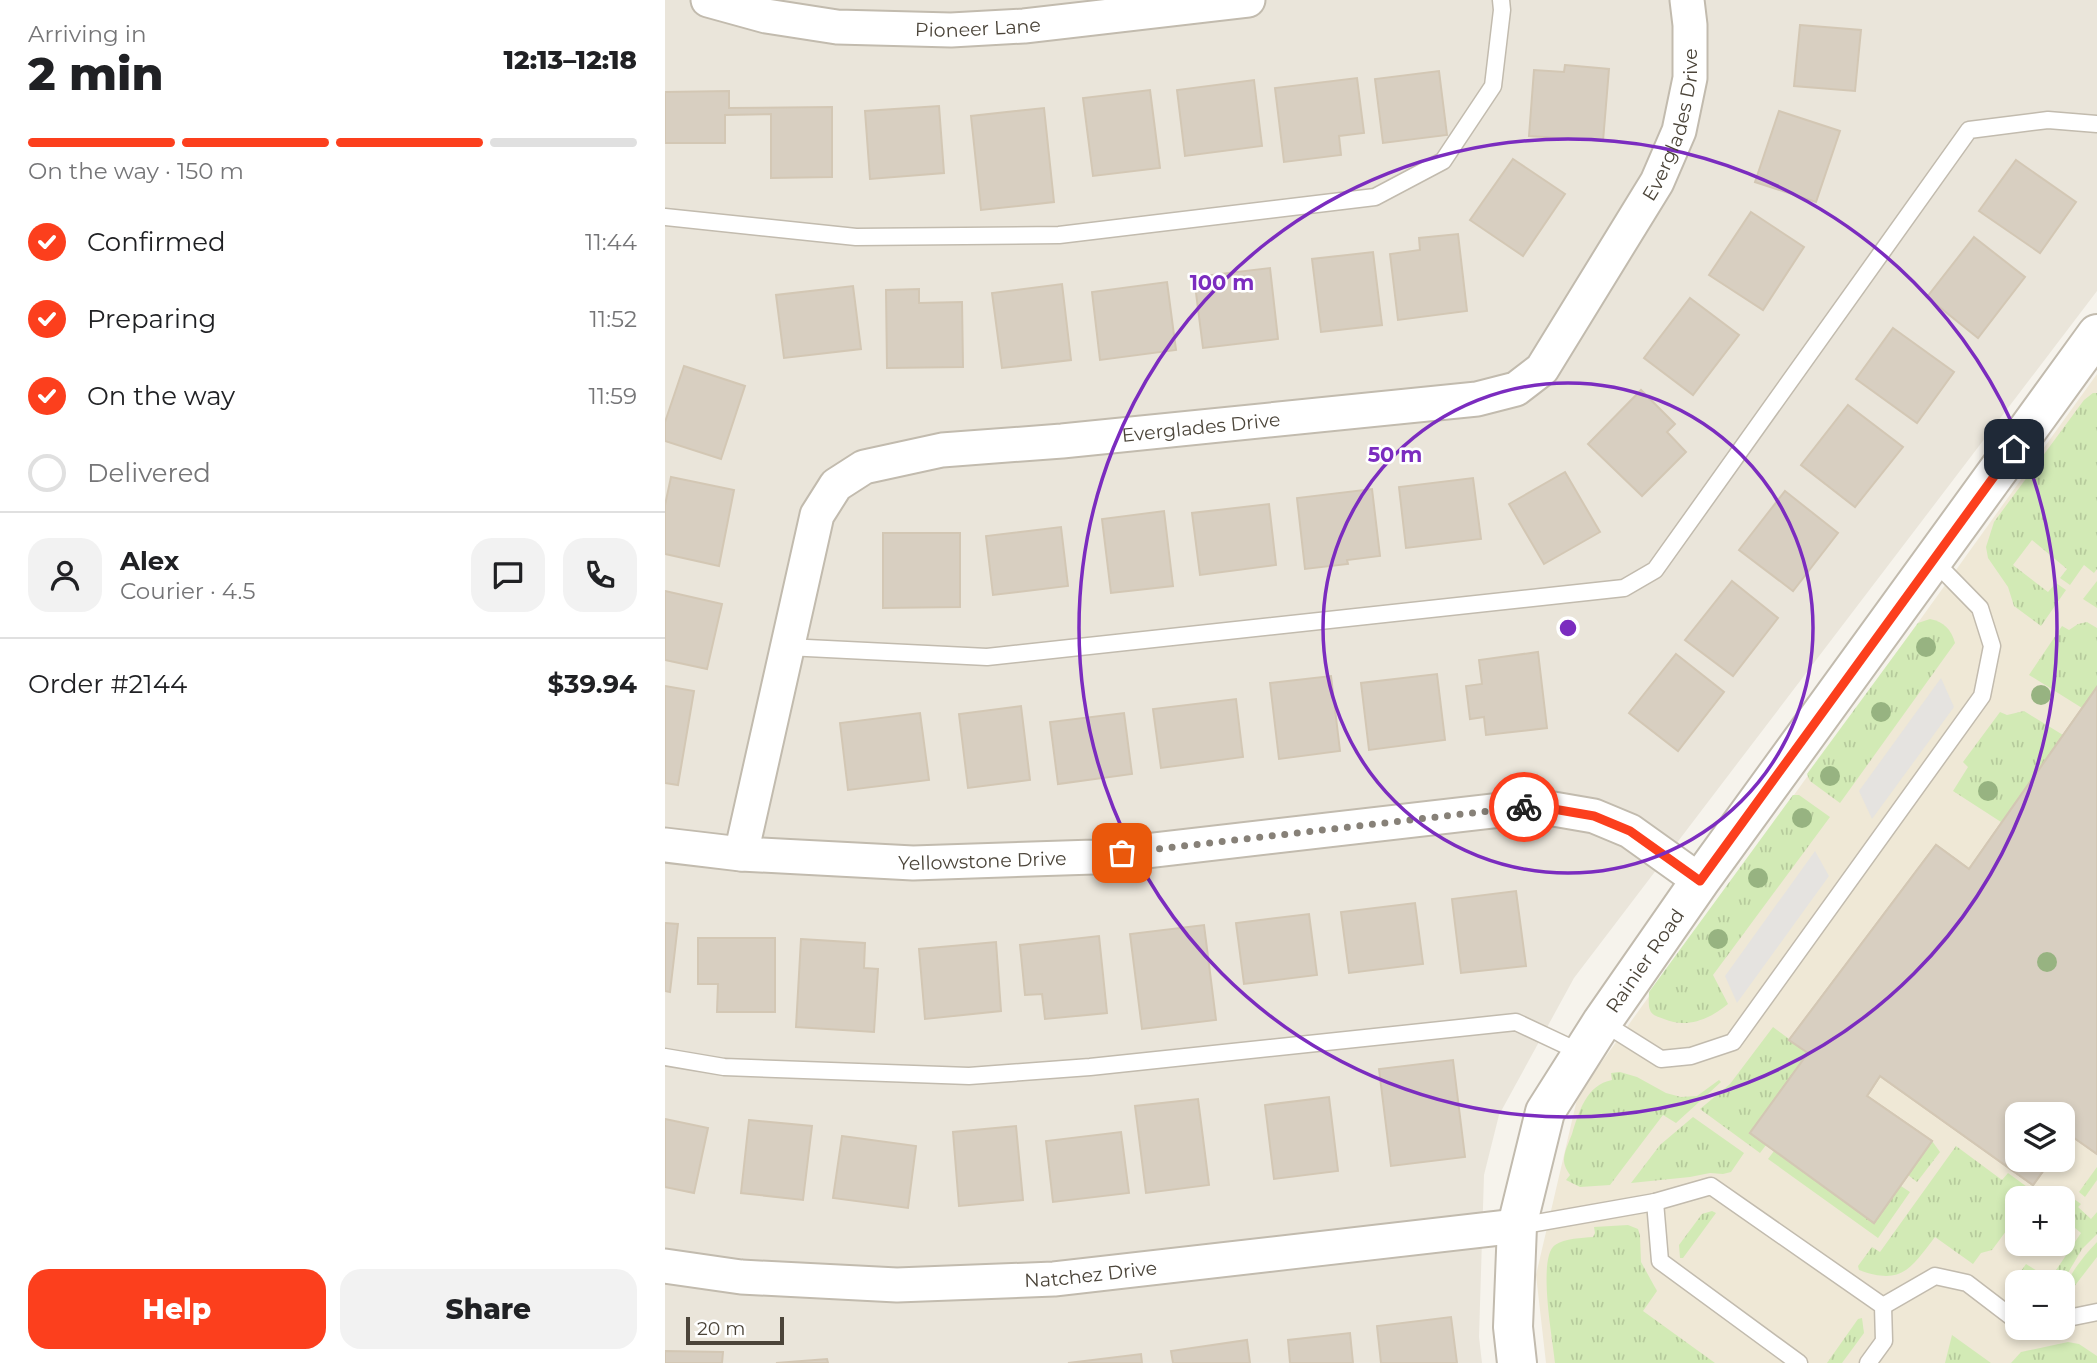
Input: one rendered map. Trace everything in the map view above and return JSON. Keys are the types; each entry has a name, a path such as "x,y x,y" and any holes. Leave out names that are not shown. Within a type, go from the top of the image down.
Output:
{"street":[{"name":"Pioneer Lane","path":"708,0 766,16 839,13 951,30 1024,26 1248,0"},
{"name":"Everglades Drive","path":"741,854 817,515 836,485 864,467 942,450 1062,441 1477,399 1516,389 1542,369 1657,182 1679,131 1690,78 1687,0"},
{"name":"Rainier Road","path":"1517,1363 1513,1327 1517,1226 1545,1112 1592,1038 1700,881 2096,337"},
{"name":"Yellowstone Drive","path":"665,845 741,854 913,863 1094,857 1536,806 1594,816 1630,831 1700,881"},
{"name":"Natchez Drive","path":"665,1266 741,1277 897,1285 1054,1279 1517,1226"}],"lane":[{"path":"665,217 856,237 1059,234 1375,197 1443,161 1493,86 1501,0"},
{"path":"787,647 987,657 1624,588 1655,570 1969,130 2048,120 2097,124"},
{"path":"665,1057 724,1067 969,1076 1090,1067 1516,1022 1592,1038 1661,1059 1691,1056 1733,1042 1982,696 1992,646 1980,608 1933,560"},
{"path":"1517,1226 1655,1202 1711,1186 1883,1306"},
{"path":"1655,1202 1660,1261 1799,1363"},
{"path":"1883,1306 1935,1276 1966,1283 2005,1312"},
{"path":"1868,1363 1884,1341 1883,1306"},
{"path":"2075,1317 2097,1312"}],"shaded area":[{"path":"665,0 2097,0 2097,291 1574,978 1499,1115 1484,1175 1479,1337 1482,1363 665,1363"},
{"path":"2097,374 2097,1363 1546,1363 1536,1275 1578,1095"},
{"path":"1941,678 1954,707 1872,819 1859,791"},
{"path":"1815,851 1829,876 1737,1003 1725,976"}],"green space":[{"path":"2097,393 2097,569 2094,573 2084,565 2070,585 2060,578 2067,569 2032,540 2013,565 2048,592 2056,583 2066,590 2041,626 2014,606 2008,587 1988,558 1986,547 1994,522 2084,400"},
{"path":"2097,581 2097,608 2083,599"},
{"path":"1930,619 1946,627 1955,643 1840,803 1810,781 1807,774 1918,623"},
{"path":"2087,622 2097,628 2097,687 2082,708 2029,675 2062,626 2069,630"},
{"path":"2024,711 2063,735 2001,822 1953,791 1968,767 1963,762 2000,712 2007,715"},
{"path":"1793,795 1799,795 1830,817 1713,975 1728,1004 1706,1018 1690,1023 1673,1022 1654,1015 1649,1008 1649,992"},
{"path":"1773,1027 1808,1053 1750,1133 1766,1145 1760,1153 1700,1109 1730,1084"},
{"path":"1620,1072 1681,1097 1697,1096 1719,1080 1721,1082 1676,1123 1663,1115 1610,1185 1580,1187 1566,1180 1570,1175 1564,1162 1567,1147 1590,1093 1596,1087 1612,1080 1611,1073"},
{"path":"1693,1117 1744,1153 1731,1172 1631,1183 1660,1145"},
{"path":"1932,1141 1940,1152 1917,1182 1908,1175"},
{"path":"1956,1146 2002,1180 2008,1173 2026,1186 2005,1186 2005,1232 1992,1250 1981,1253 1973,1264 1935,1237 1912,1265 1896,1275 1886,1276 1859,1270 1858,1266 1872,1247 1880,1252"},
{"path":"1774,1151 1874,1223 1901,1186 1910,1192 1878,1238 1768,1159"},
{"path":"2097,1167 2097,1180 2085,1197 2079,1192"},
{"path":"2075,1200 2081,1204 2078,1207 2091,1219 2097,1212 2097,1234 2082,1249 2070,1270 2056,1270 2066,1256 2075,1256 2075,1242 2081,1233 2075,1228"},
{"path":"1712,1211 1716,1213 1683,1258 1680,1258 1679,1245 1702,1214"},
{"path":"1628,1225 1638,1229 1641,1262 1657,1291 1643,1311 1715,1363 1555,1363 1547,1282 1550,1253 1555,1245 1564,1241 1593,1237 1594,1227"},
{"path":"2097,1242 2097,1257 2075,1285 2075,1270"},
{"path":"2026,1264 2036,1270 2022,1270"},
{"path":"1862,1318 1864,1333 1842,1363 1827,1363 1858,1319"},
{"path":"1952,1335 1991,1363 1945,1363"},
{"path":"2068,1342 2079,1344 2097,1356 2097,1363 2011,1363 2021,1352"}],"building":[{"path":"1800,25 1861,30 1855,91 1794,86"},
{"path":"1565,65 1609,69 1603,141 1529,136 1534,70 1564,72"},
{"path":"1439,71 1447,135 1383,143 1375,79"},
{"path":"1357,78 1364,133 1339,136 1341,155 1284,162 1275,88"},
{"path":"1254,80 1262,146 1185,156 1177,90"},
{"path":"1150,90 1160,168 1093,176 1083,98"},
{"path":"729,91 729,108 832,107 832,177 771,178 771,114 725,115 725,143 665,143 665,92"},
{"path":"939,106 944,173 870,179 865,111"},
{"path":"1044,108 1054,202 981,210 971,116"},
{"path":"1779,111 1840,131 1816,202 1755,182"},
{"path":"1513,159 1565,194 1523,256 1470,220"},
{"path":"2016,160 2076,202 2040,253 1979,211"},
{"path":"1751,212 1804,247 1763,310 1709,275"},
{"path":"1458,234 1467,311 1398,320 1390,254 1420,250 1419,238"},
{"path":"1974,237 2025,277 1978,338 1927,297"},
{"path":"1373,252 1382,325 1321,332 1312,259"},
{"path":"1270,268 1278,339 1203,348 1194,277"},
{"path":"1167,282 1176,350 1100,360 1092,292"},
{"path":"1062,284 1071,360 1002,368 992,293"},
{"path":"853,286 861,349 784,358 776,295"},
{"path":"919,289 919,303 962,302 963,367 887,368 886,290"},
{"path":"1690,298 1739,335 1693,395 1644,358"},
{"path":"1893,328 1954,372 1917,423 1856,379"},
{"path":"684,366 745,386 721,459 665,441 665,422"},
{"path":"1641,390 1675,424 1667,432 1686,452 1642,496 1588,444"},
{"path":"1848,405 1903,447 1855,507 1801,465"},
{"path":"1565,472 1600,532 1544,564 1509,504"},
{"path":"671,477 734,490 719,566 665,554 665,505"},
{"path":"1473,478 1481,539 1406,548 1399,487"},
{"path":"1372,489 1380,556 1347,560 1348,564 1305,569 1297,498"},
{"path":"1785,491 1838,533 1793,591 1739,550"},
{"path":"1269,504 1276,565 1200,575 1192,513"},
{"path":"1164,511 1173,586 1111,593 1102,519"},
{"path":"1061,527 1068,586 993,595 986,536"},
{"path":"883,533 960,533 960,607 883,608"},
{"path":"1732,581 1778,618 1733,676 1685,640"},
{"path":"665,591 722,604 707,669 665,660"},
{"path":"1538,652 1547,728 1486,735 1484,717 1470,719 1466,686 1482,684 1479,660"},
{"path":"1676,654 1724,692 1678,751 1629,713"},
{"path":"1437,674 1445,740 1369,750 1361,683"},
{"path":"1331,676 1340,751 1279,759 1270,683"},
{"path":"665,686 694,691 678,785 665,783"},
{"path":"2097,687 2097,1154 2075,1139 2075,1102 2005,1102 2005,1165 1880,1076 1867,1096 1932,1141 1874,1223 1750,1133 1808,1053 1789,1040 1936,845 1969,869"},
{"path":"2097,687 2097,1154 2075,1139 2075,1102 2005,1102 2005,1165 1880,1076 1867,1096 1932,1141 1874,1223 1750,1133 1808,1053 1789,1040 1936,845 1969,869"},
{"path":"1236,699 1243,757 1161,768 1153,709"},
{"path":"1021,706 1030,780 968,788 959,714"},
{"path":"920,713 929,780 848,790 840,723"},
{"path":"1124,713 1132,774 1058,784 1050,722"},
{"path":"1516,891 1526,966 1461,973 1452,899"},
{"path":"1415,903 1423,964 1349,973 1341,912"},
{"path":"1309,914 1317,975 1244,984 1236,923"},
{"path":"665,923 678,924 670,992 665,991"},
{"path":"1204,925 1216,1020 1142,1029 1130,934"},
{"path":"1099,936 1107,1013 1045,1019 1042,994 1025,995 1020,945"},
{"path":"698,938 775,938 775,1012 717,1012 718,984 698,984"},
{"path":"801,939 865,943 864,968 878,969 874,1032 796,1027"},
{"path":"996,942 1001,1011 925,1019 919,949"},
{"path":"1453,1060 1465,1157 1391,1166 1379,1069"},
{"path":"1329,1097 1338,1171 1274,1179 1265,1105"},
{"path":"1198,1099 1209,1185 1146,1193 1135,1106"},
{"path":"665,1119 708,1128 694,1193 665,1187"},
{"path":"749,1120 812,1126 803,1200 741,1193"},
{"path":"1016,1126 1023,1200 959,1206 953,1132"},
{"path":"1121,1132 1129,1193 1053,1202 1046,1141"},
{"path":"842,1136 916,1146 908,1208 833,1198"},
{"path":"2015,1172 2042,1172 2033,1185"},
{"path":"2015,1172 2042,1172 2033,1185"},
{"path":"1451,1317 1457,1363 1381,1363 1377,1326"},
{"path":"1350,1333 1353,1363 1290,1363 1288,1340"},
{"path":"1247,1340 1250,1363 1173,1363 1171,1351"},
{"path":"665,1351 723,1352 722,1363 665,1363"},
{"path":"1141,1354 1142,1363 1068,1363"},
{"path":"827,1359 828,1363 776,1363"}],"way so far":[{"path":"1122,853 1524,807"}],"route":[{"path":"1524,807 1536,806 1594,816 1630,831 1700,881 2014,449"}]}
